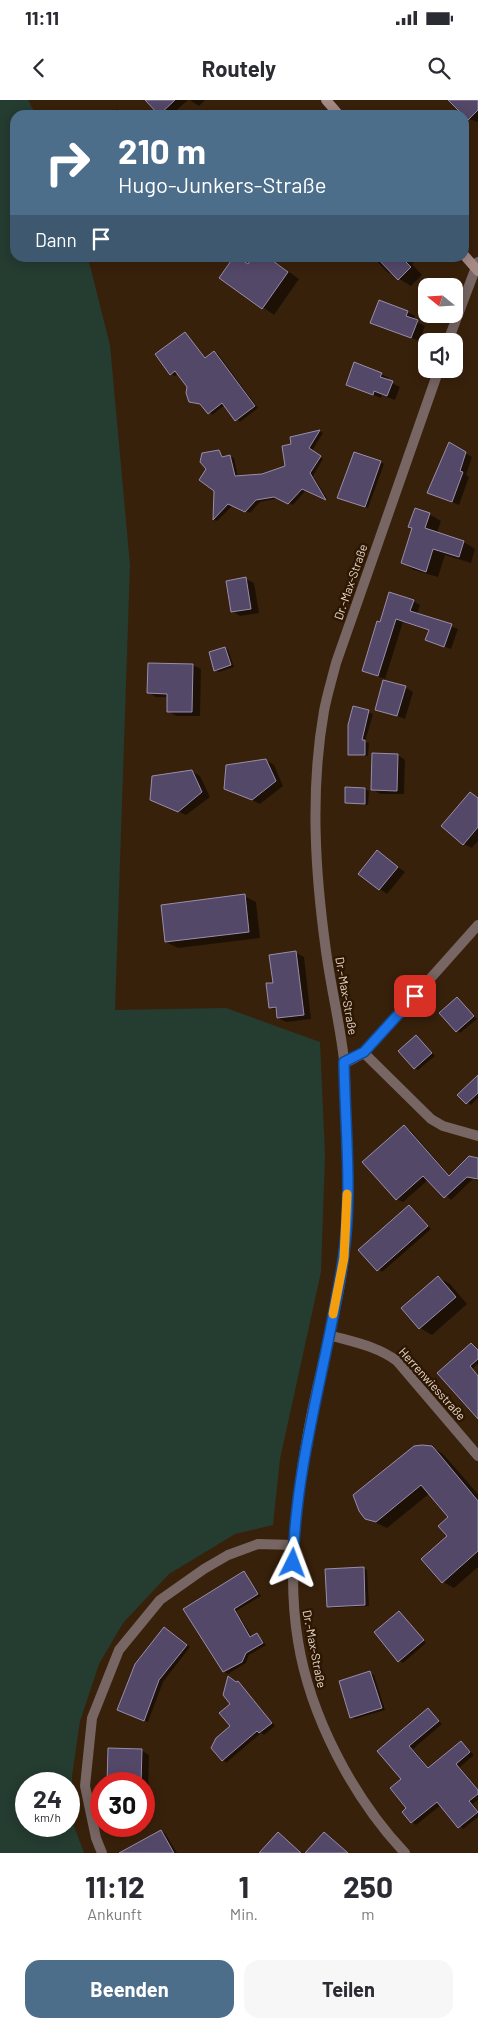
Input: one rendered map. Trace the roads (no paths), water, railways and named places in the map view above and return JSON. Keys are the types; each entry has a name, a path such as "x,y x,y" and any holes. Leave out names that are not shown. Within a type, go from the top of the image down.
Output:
{"main road":[{"path":"326,100 335,110"}],"street":[{"path":"451,333 477,268"},
{"name":"Dr.-Max-Straße","path":"405,1853 393,1840 351,1779 328,1739 307,1688 297,1640 292,1598 294,1545 307,1434 344,1258 348,1171 344,1062 326,952 316,856 316,806 324,711 339,655 436,378"},
{"path":"344,1062 364,1052 478,926"},
{"path":"364,1052 431,1119 443,1126 478,1136"},
{"name":"Herrenwiesstraße","path":"329,1335 368,1346 386,1353 397,1361 478,1456"},
{"path":"102,1853 96,1838 86,1786 92,1718 119,1650 160,1600 204,1569 228,1555 258,1544 294,1545"}]}
